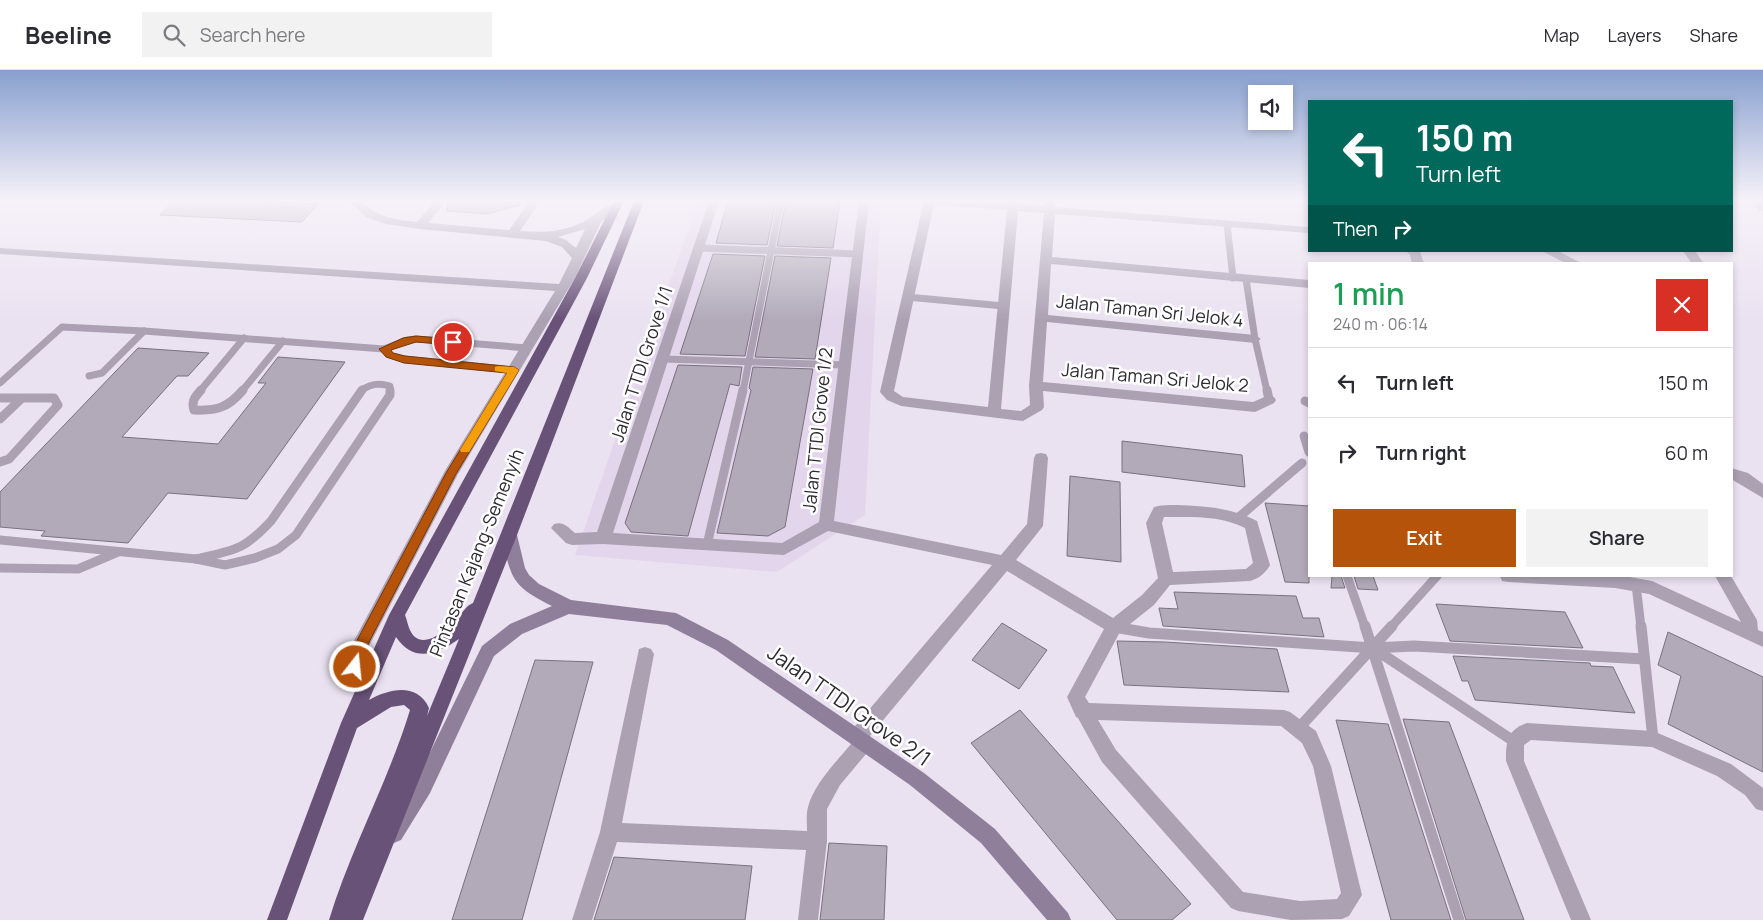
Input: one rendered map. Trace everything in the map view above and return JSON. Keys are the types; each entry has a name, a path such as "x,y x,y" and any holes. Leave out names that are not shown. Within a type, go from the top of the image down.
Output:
{"highway":[{"name":"Pintasan Kajang-Semenyih","path":"277,920 350,723 397,615 582,278 600,241"},
{"name":"Pintasan Kajang-Semenyih","path":"354,920 491,581 624,241"},
{"path":"397,615 399,630 406,641 416,647 426,648 438,644 449,637 468,619 491,581"},
{"path":"339,920 372,831 414,730 420,708 414,699 406,695 391,698 350,723"}],"street":[{"path":"560,241 566,243 578,259"},
{"path":"367,683 355,667 358,650 451,473 563,288 586,241"},
{"name":"Jalan TTDI Grove 1/1","path":"604,538 702,241"},
{"name":"Jalan TTDI Grove 1/2","path":"560,528 572,538 604,538 708,546 784,549 826,525 860,241"},
{"path":"920,241 887,392 892,397 901,401 1024,416 1037,407 1036,386 1047,241"},
{"path":"994,413 1009,241"},
{"path":"0,251 563,288"},
{"path":"1550,252 1573,262"},
{"path":"1046,260 1308,284"},
{"name":"Jalan Taman Sri Jelok 4","path":"1041,318 1255,339"},
{"name":"Jalan Taman Sri Jelok 2","path":"1036,386 1255,407 1269,400"},
{"path":"808,920 817,841 817,808 833,779 860,740 1035,526 1041,458"},
{"path":"1733,474 1743,477 1763,492"},
{"path":"1082,711 1284,718 1309,737 1322,766 1352,895 1342,909 1300,911 1238,901 1110,756 1082,711 1076,697 1114,627 1148,600 1166,579 1250,575 1262,565 1252,525 1233,515 1160,511 1154,522 1166,579"},
{"path":"826,525 1006,562 1114,627"},
{"name":"Jalan TTDI Grove 2/1","path":"509,534 517,568 522,580 533,589 569,607 670,618 722,645 917,779 988,836 1061,920"},
{"path":"1551,577 1615,581 1652,588 1756,637"},
{"path":"1724,577 1749,620 1756,637"},
{"name":"Jalan TTDI Grove 2/1","path":"383,852 423,787 488,651 500,638 516,628 534,619 569,607"},
{"path":"582,920 610,832 645,654"},
{"path":"1581,920 1515,760 1515,742 1527,731 1654,739 1724,770 1752,789 1763,802"},
{"path":"610,832 817,841"}],"lane":[{"path":"708,546 750,362 772,241"},
{"path":"1231,241 1269,400"},
{"path":"700,248 858,254"},
{"path":"907,298 1004,306"},
{"path":"0,383 62,327 144,331 384,349 407,340 416,339 528,348"},
{"path":"89,376 102,373 144,331"},
{"path":"244,338 194,398 192,405 194,410 213,411 234,401 283,341"},
{"path":"384,349 390,355 404,360 514,370"},
{"path":"664,359 844,365"},
{"path":"0,540 196,559 225,565 255,558 278,549 296,535 390,395 392,389 390,386 381,383 371,384 362,389 271,522 253,540 236,550 196,559"},
{"path":"0,398 54,398 58,405 9,459 0,462"},
{"path":"0,419 20,399"},
{"path":"1304,436 1308,449"},
{"path":"1233,515 1302,463"},
{"path":"0,568 78,569 118,551"},
{"path":"1347,577 1459,920"},
{"path":"1298,729 1436,577"},
{"path":"1636,585 1654,739"},
{"path":"1114,627 1149,633 1372,648 1414,646 1644,659"},
{"path":"1372,648 1515,742"}],"shaded area":[{"path":"684,241 879,241 865,515 777,572 575,555"}],"building":[{"path":"717,241 768,241 767,245 716,243"},
{"path":"778,241 834,241 833,248 777,246"},
{"path":"713,254 765,256 745,356 680,354"},
{"path":"775,256 831,258 815,359 755,357"},
{"path":"138,348 209,353 188,376 177,376 122,437 218,444 266,383 258,383 278,357 345,362 247,499 168,493 128,543 41,536 45,531 0,527 0,492"},
{"path":"678,365 742,367 739,386 730,384 688,536 631,532 625,523"},
{"path":"753,367 813,369 785,527 768,536 717,533 751,390 749,388"},
{"path":"1122,441 1242,455 1245,487 1122,472"},
{"path":"1070,476 1120,482 1121,562 1067,556"},
{"path":"1265,503 1308,506 1309,583 1285,582"},
{"path":"1332,577 1341,577 1345,588 1331,588"},
{"path":"1354,577 1373,577 1378,590 1358,589"},
{"path":"1174,592 1296,596 1303,618 1319,618 1324,637 1163,626 1159,608 1178,609"},
{"path":"1436,604 1565,612 1583,648 1450,641"},
{"path":"1002,623 1047,650 1019,689 972,660"},
{"path":"1668,632 1763,677 1763,772 1668,724 1681,676 1658,665"},
{"path":"1117,641 1277,649 1289,692 1124,685"},
{"path":"1453,656 1590,663 1591,666 1613,667 1635,713 1475,700 1468,681 1462,681"},
{"path":"535,660 593,662 522,920 452,920"},
{"path":"1020,710 1191,904 1172,920 1117,920 971,743"},
{"path":"1403,719 1449,722 1524,920 1466,920"},
{"path":"1336,720 1388,724 1451,920 1391,920"},
{"path":"829,843 887,846 884,920 820,920"},
{"path":"614,857 752,866 745,920 594,920"}],"slow traffic":[{"path":"465,450 514,370 498,369"}],"route":[{"path":"355,667 358,650 451,473 514,370 404,360 390,355 384,349 407,340 416,339 453,342"}]}
